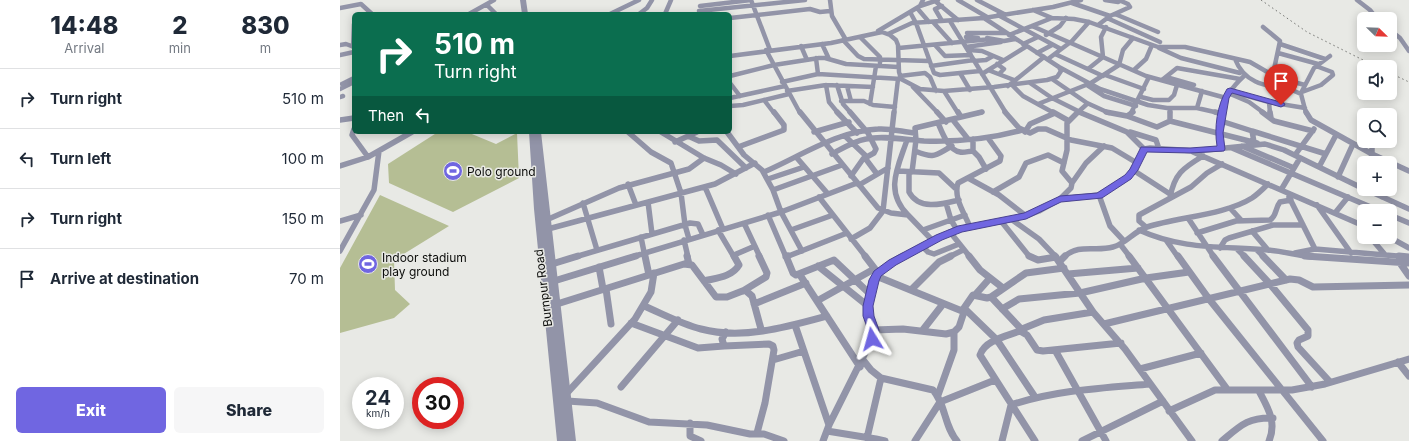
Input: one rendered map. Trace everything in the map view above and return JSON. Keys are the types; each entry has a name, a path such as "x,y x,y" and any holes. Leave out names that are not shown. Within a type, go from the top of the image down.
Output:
{"street":[{"path":"475,12 494,0"},
{"path":"519,0 521,12"},
{"path":"523,0 525,12"},
{"path":"614,12 639,0"},
{"path":"642,12 647,8 652,0"},
{"path":"666,12 671,0"},
{"path":"700,6 751,0 758,15 774,65 786,88 814,132 878,208 883,211 908,215"},
{"path":"701,1 698,12 774,2 805,0"},
{"path":"830,0 830,11 835,24 840,28 844,40 860,58 918,61 930,64 986,60 993,56"},
{"path":"918,7 923,0"},
{"path":"732,56 822,44 875,33 918,7 936,0 963,23 964,37 967,48 974,61 989,88 1006,113 1023,131"},
{"path":"958,0 985,18 985,20 1059,67 1089,84 1092,90 1101,95 1154,106 1170,108 1198,108 1223,114"},
{"path":"977,0 1024,29 1061,49"},
{"path":"1098,25 1108,17 1130,8 1128,4 1122,1 1105,0"},
{"path":"1357,0 1372,12"},
{"path":"888,34 904,25 942,21 963,23 1077,1 1122,25 1160,42"},
{"path":"340,8 361,4 370,12"},
{"path":"487,5 494,12"},
{"path":"942,6 935,8 942,21"},
{"path":"918,7 950,41"},
{"path":"732,18 810,9 820,12 830,11"},
{"path":"1033,10 1052,18"},
{"path":"1011,84 1069,43 1096,11"},
{"path":"910,12 916,23 930,64 934,73 937,74 981,72 988,70 1025,45 1048,34 1060,26 1066,18"},
{"path":"1116,14 1158,32"},
{"path":"899,48 934,45 964,37 1008,34 1052,18 1066,18 1106,27 1185,59 1268,85 1301,93 1322,85 1332,75 1332,72 1317,65 1278,53"},
{"path":"1114,30 1131,20"},
{"path":"950,21 964,37 1004,41"},
{"path":"1032,26 1069,43 1103,56 1119,65 1135,69 1150,77 1228,94 1305,108"},
{"path":"1103,56 1101,37 1106,27"},
{"path":"1263,27 1280,40 1273,74"},
{"path":"851,239 870,228 883,211 895,107 900,78 898,67 899,48 895,38 888,34 875,33"},
{"path":"1397,36 1409,51"},
{"path":"860,37 881,60"},
{"path":"1119,65 1119,57 1122,51 1133,38"},
{"path":"967,48 1015,39"},
{"path":"340,45 346,44 352,48"},
{"path":"822,44 829,59"},
{"path":"1037,53 1052,44"},
{"path":"1280,44 1325,60"},
{"path":"934,45 945,56 971,55"},
{"path":"801,46 807,60"},
{"path":"1155,46 1179,47 1250,62 1286,80 1305,85"},
{"path":"1135,69 1146,59 1155,46"},
{"path":"967,48 982,51 1003,60"},
{"path":"340,55 352,50"},
{"path":"1200,64 1202,51"},
{"path":"1055,54 1104,76 1144,90"},
{"path":"1088,69 1103,56"},
{"path":"1330,56 1317,65 1311,73 1301,93 1308,117 1336,135 1376,156"},
{"path":"816,58 818,74"},
{"path":"732,76 774,65 816,58 829,59 846,64 898,67"},
{"path":"1164,79 1185,59"},
{"path":"1235,59 1242,76"},
{"path":"870,104 874,78 881,60"},
{"path":"918,61 925,73 930,77 936,91"},
{"path":"997,64 1004,69 999,74"},
{"path":"1038,104 1089,84 1104,76 1119,65"},
{"path":"900,78 920,89 944,92 989,88 1052,79 1057,77 1061,71 1059,67"},
{"path":"1177,68 1242,76"},
{"path":"988,70 999,74 1020,94 1069,121"},
{"path":"732,106 764,100 786,88 818,74 874,78 900,78 925,73"},
{"path":"960,73 970,90"},
{"path":"1221,149 1219,133 1228,94 1242,76"},
{"path":"1126,116 1133,112 1150,77"},
{"path":"342,85 352,79"},
{"path":"1052,79 1087,104 1115,115 1126,116 1157,127 1170,121 1256,143 1274,146 1357,185"},
{"path":"1164,79 1202,91 1228,94 1249,102 1271,118 1283,124 1313,131"},
{"path":"1286,80 1292,90"},
{"path":"342,85 352,82"},
{"path":"1030,83 1052,98 1079,112 1127,132 1156,140 1159,149"},
{"path":"910,84 946,122"},
{"path":"1139,102 1169,100 1174,95 1177,84"},
{"path":"826,85 829,102 857,133"},
{"path":"732,98 786,88 826,85 872,87"},
{"path":"837,85 841,101 866,131 876,149 874,153 866,158 851,176"},
{"path":"732,86 740,96"},
{"path":"847,86 850,101"},
{"path":"1198,108 1202,91"},
{"path":"944,92 961,117"},
{"path":"738,147 784,130 784,125 764,100"},
{"path":"841,101 864,100 870,104 895,107"},
{"path":"1270,102 1271,118"},
{"path":"1072,183 1062,171 1067,150 1067,125 1069,121 1087,104"},
{"path":"1170,108 1170,121"},
{"path":"959,200 930,206 913,197 908,188 915,151 915,128 917,126 946,122 982,112"},
{"path":"1023,131 1030,124 1055,113"},
{"path":"342,120 352,114"},
{"path":"1108,123 1115,115"},
{"path":"342,120 352,118"},
{"path":"814,132 856,120"},
{"path":"953,120 970,139 973,150 986,169"},
{"path":"1221,121 1302,145 1326,154"},
{"path":"938,123 946,140 952,146 960,152 973,150"},
{"path":"1281,190 1293,170 1302,145 1318,124"},
{"path":"764,172 797,158 824,143 857,133 880,129 916,133"},
{"path":"832,154 853,144 871,138 907,140 970,139 1003,136 1023,131 1030,133 1038,129 1046,129 1067,139 1102,148 1112,148 1137,163"},
{"path":"1252,131 1256,143"},
{"path":"1127,132 1144,149 1190,151 1221,149 1256,143"},
{"path":"352,134 368,157"},
{"path":"340,166 368,157 405,134"},
{"path":"532,134 540,182"},
{"name":"Burnpur Road","path":"538,134 540,182 557,304 571,441"},
{"path":"631,134 650,151 671,163 681,193 689,264 713,294 722,298 742,291 766,277 766,271 744,223"},
{"path":"664,134 704,158 721,165 736,174"},
{"path":"676,142 692,134"},
{"path":"728,134 744,155 764,172 773,190 781,212 802,251"},
{"path":"1319,167 1336,135"},
{"path":"688,136 692,140 698,141 717,140 746,168"},
{"path":"846,137 866,158 877,174"},
{"path":"955,188 958,183 997,163 1001,159 1001,156 988,138"},
{"path":"907,140 898,171 895,192 898,202 908,215 933,240"},
{"path":"1338,176 1352,144"},
{"path":"915,151 928,156 934,156 952,146"},
{"path":"1242,146 1364,204"},
{"path":"1231,147 1293,170"},
{"path":"1060,200 1071,188 1072,183 1084,164 1102,148"},
{"path":"1372,148 1372,154"},
{"path":"817,301 855,279 876,273 892,262 933,240 954,231 1026,216 1060,200 1099,195 1120,183 1133,170 1144,149"},
{"path":"340,251 374,190 379,151"},
{"path":"1190,151 1357,223"},
{"path":"994,192 1019,176 1026,162 1048,155 1064,163"},
{"path":"1170,196 1173,181 1180,170 1203,156"},
{"path":"545,224 583,203 628,184 689,169 704,158"},
{"path":"797,158 828,194"},
{"path":"545,224 588,218 705,187 722,181 755,163"},
{"path":"1146,227 1139,221 1139,215 1170,196 1191,187 1207,173 1222,164"},
{"path":"773,190 842,165"},
{"path":"1397,165 1409,171"},
{"path":"768,179 804,167"},
{"path":"554,281 781,212 858,184 888,168"},
{"path":"1133,170 1170,196"},
{"path":"898,171 939,173 955,188 970,227"},
{"path":"968,178 994,192 1026,216"},
{"path":"628,184 636,205"},
{"path":"1002,221 1029,256 1038,260 1058,259 1077,248 1109,248 1146,227 1230,208 1252,198 1268,184"},
{"path":"704,281 732,272 737,269 739,265 721,229 705,187"},
{"path":"1287,192 1315,249"},
{"path":"1099,195 1109,226 1119,237 1138,268 1227,389"},
{"path":"819,197 876,273 943,304 959,310 965,309"},
{"path":"1335,213 1348,197"},
{"path":"1382,197 1407,208 1406,222"},
{"path":"1197,233 1241,220 1270,220 1274,216 1278,203 1285,200 1291,200"},
{"path":"648,202 652,234"},
{"path":"583,203 597,250"},
{"path":"946,203 954,231 963,250 980,270 1003,288"},
{"path":"1317,205 1351,253"},
{"path":"1230,208 1241,220"},
{"path":"340,221 361,215"},
{"path":"791,230 832,215"},
{"path":"923,230 965,215"},
{"path":"768,216 793,273 800,275 834,260 871,295"},
{"path":"1188,218 1206,248 1312,387"},
{"path":"1011,219 1039,238 1058,259 1093,312 1121,343 1192,441"},
{"path":"552,264 640,237 696,222 700,225 703,235"},
{"path":"545,224 562,441"},
{"path":"1220,248 1225,240 1252,231 1273,226 1303,225"},
{"path":"1139,230 1166,240 1206,248 1268,250 1310,257 1409,263"},
{"path":"1252,231 1268,250"},
{"path":"786,257 847,233"},
{"path":"567,398 631,323 644,306 652,292 651,274 640,237"},
{"path":"1166,240 1208,299 1323,441"},
{"path":"1397,241 1409,248"},
{"path":"922,246 928,252 934,254 959,244"},
{"path":"1376,244 1392,262"},
{"path":"734,255 755,246"},
{"path":"1293,253 1315,249 1409,257"},
{"path":"911,290 939,262 963,250"},
{"path":"1238,250 1270,284 1308,330 1308,336 1298,340 1298,347 1330,382"},
{"path":"1257,250 1286,280"},
{"path":"1400,263 1409,276"},
{"path":"557,304 651,274 689,264"},
{"path":"818,266 868,306"},
{"path":"598,267 605,289 611,324"},
{"path":"975,295 983,298 991,297 1026,273 1138,268"},
{"path":"1002,309 1019,299 1080,293 1146,278 1189,272"},
{"path":"823,441 828,428 862,363 872,339 874,330 868,316 868,306 876,273"},
{"path":"800,275 827,316 862,363 881,378 933,390 939,399 950,430 957,441"},
{"path":"874,330 903,329 946,334 954,332 959,327 965,309 973,295 975,295 990,278"},
{"path":"1104,324 1286,280 1294,279 1312,287 1409,285"},
{"path":"754,304 806,283"},
{"path":"742,291 749,292 762,329"},
{"path":"991,297 1023,331 1037,350 1055,350 1121,343"},
{"path":"922,331 943,304"},
{"path":"644,306 702,329 726,332 795,325 827,316"},
{"path":"965,309 997,340 1035,397"},
{"path":"1035,441 980,355 982,349 1016,331 1023,331 1044,320 1093,312"},
{"path":"621,387 678,320"},
{"path":"631,323 698,348 769,344 773,346 773,360 765,403 752,436"},
{"path":"795,325 828,428"},
{"path":"724,346 722,339 726,332"},
{"path":"915,441 939,399 954,350 954,332"},
{"path":"1055,350 1106,441"},
{"path":"773,360 804,351"},
{"path":"1140,369 1201,353"},
{"path":"1169,410 1215,390 1283,391 1312,387 1409,359"},
{"path":"1398,362 1409,376"},
{"path":"873,439 881,378"},
{"path":"939,399 995,380"},
{"path":"1011,405 1035,397 1150,384"},
{"path":"1259,390 1273,418 1274,426 1272,435 1268,441"},
{"path":"567,398 597,403 649,422 690,423 752,436 774,437 784,441"},
{"path":"1082,441 1163,401"},
{"path":"1002,441 1011,405"},
{"path":"1222,441 1241,424 1251,419 1258,416 1273,418"},
{"path":"690,423 690,436 701,441"},
{"path":"828,428 885,441"}],"green space":[{"name":"Polo ground","path":"435,134 472,134 496,144 517,134 519,178 453,212 389,183 388,164"},
{"name":"Indoor stadium play ground","path":"380,195 449,226 394,260 395,290 410,304 394,318 340,333 340,268"}],"railway":[{"path":"1261,0 1307,32 1363,60"},
{"path":"1397,76 1409,82"}],"place":[{"name":"Polo ground","path":"453,171"},
{"name":"Indoor stadium play ground","path":"368,264"}],"route":[{"path":"872,339 874,330 868,316 868,306 874,280 878,273 892,262 950,232 1033,214 1053,203 1068,198 1099,195 1110,190 1128,177 1144,149 1150,148 1183,151 1221,149 1219,133 1226,98 1230,91 1281,105"}]}
